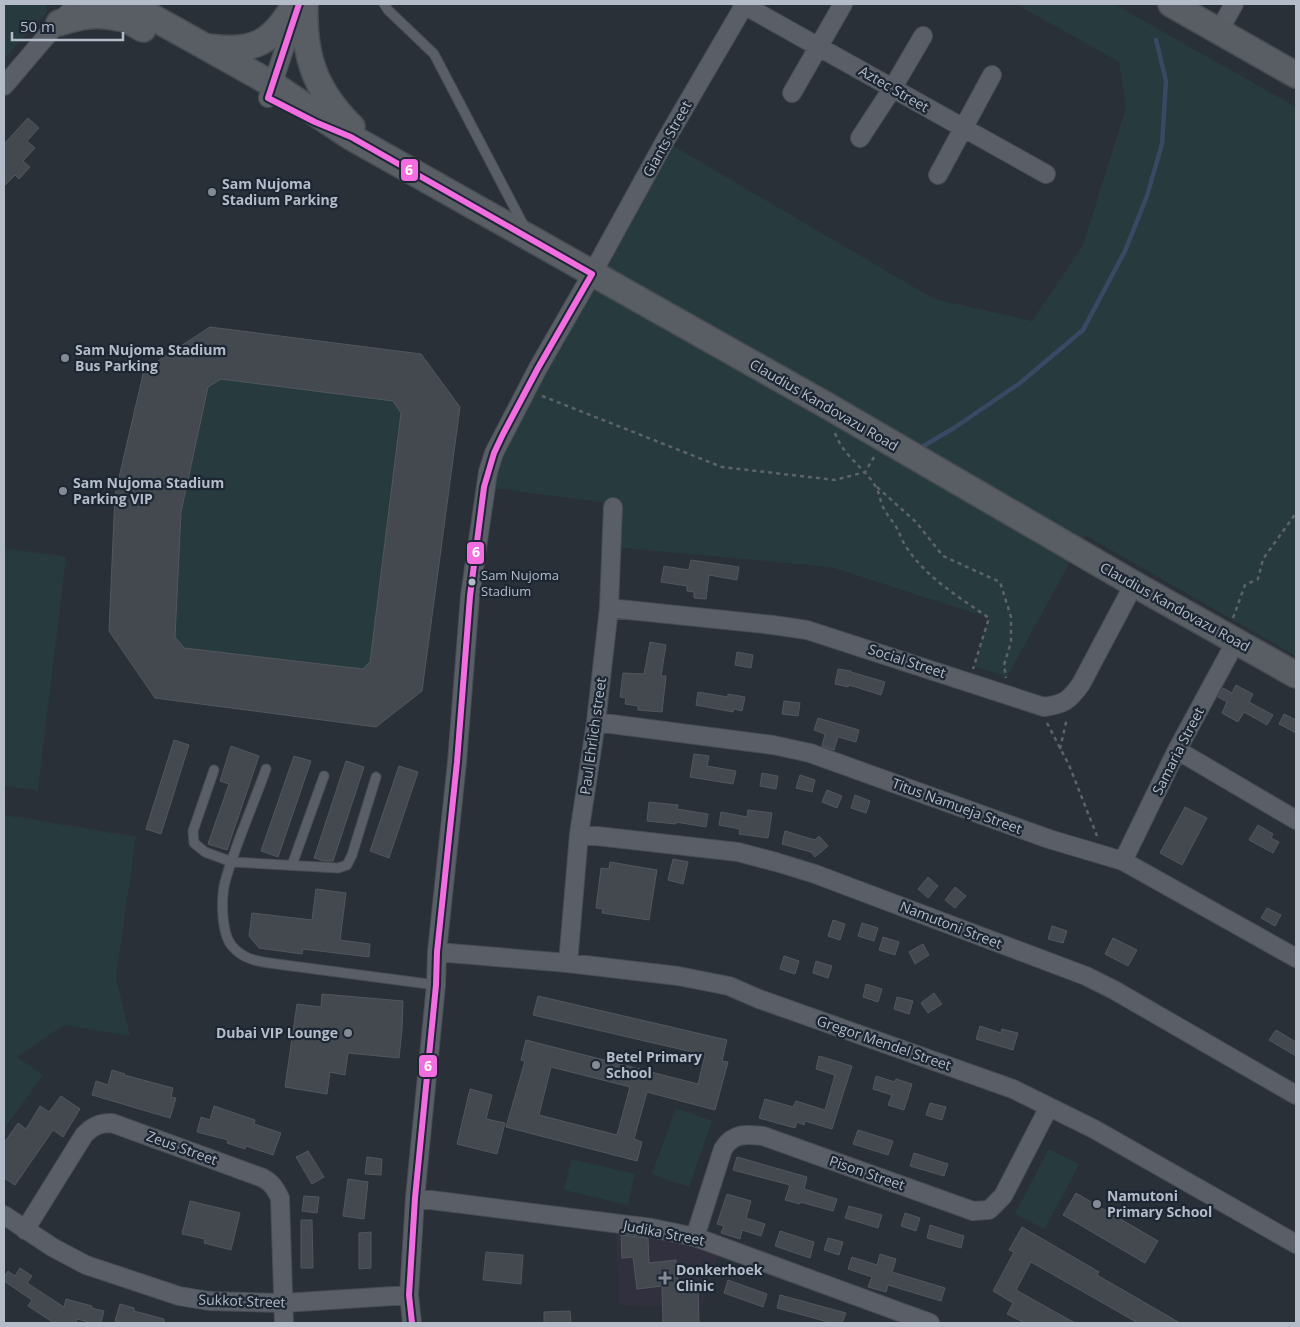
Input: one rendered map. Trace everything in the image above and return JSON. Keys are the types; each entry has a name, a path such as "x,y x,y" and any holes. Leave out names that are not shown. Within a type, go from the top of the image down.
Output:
{"street":[{"path":"4,86 58,17 78,4"},
{"name":"Claudius Kandovazu Road","path":"98,4 127,11 204,46 315,122 351,137 826,405 1134,584 1296,674"},
{"path":"204,46 229,50 256,46 268,39 284,22 295,4"},
{"path":"270,91 300,4"},
{"path":"305,4 304,30 306,47 310,65 321,87 336,109 351,126 390,159"},
{"name":"Aztec Street","path":"744,4 1046,174"},
{"name":"Giants Street","path":"412,1323 409,1295 415,1198 436,985 437,952 457,762 470,596 484,487 494,453 526,389 744,4"},
{"path":"792,93 843,4"},
{"path":"1170,4 1296,75"},
{"path":"1219,31 1234,4"},
{"path":"58,17 76,17 127,11"},
{"name":"Claudius Kandovazu Road","path":"127,11 270,91"},
{"path":"860,138 923,36"},
{"path":"938,176 992,75"},
{"name":"Paul Ehrlich street","path":"568,963 579,834 596,722 609,608 613,507"},
{"path":"1073,695 1081,684 1134,584"},
{"name":"Social Street","path":"609,608 773,624 808,630 1044,707 1060,705 1073,695"},
{"name":"Samaria Street","path":"1123,862 1232,639"},
{"name":"Titus Namueja Street","path":"596,722 773,745 810,753 1036,835 1123,862 1296,958"},
{"path":"1177,750 1296,820"},
{"name":"Namutoni Street","path":"579,834 738,852 815,874 1086,976 1114,990 1296,1094"},
{"name":"Gregor Mendel Street","path":"437,952 568,963 678,976 729,986 759,1000 995,1082 1050,1106 1296,1244"},
{"name":"Pison Street","path":"695,1237 723,1149 728,1140 737,1136 750,1134 763,1136 974,1211 981,1211 989,1210 1003,1196 1050,1106"},
{"name":"Zeus Street","path":"25,1230 84,1136 96,1125 112,1123 271,1182 280,1198 284,1323"},
{"name":"Judika Street","path":"415,1198 652,1228 695,1237 930,1323"},
{"name":"Sukkot Street","path":"4,1215 59,1251 86,1265 179,1296 209,1301 283,1303 409,1295"}],"lane":[{"path":"384,4 434,54 531,239"},
{"path":"214,770 193,831 194,843 204,852 232,862 338,868 347,865 352,855 376,777"},
{"path":"266,770 224,884 223,925 230,945 241,955 269,964 436,985"},
{"path":"292,865 324,776"}],"path":[{"path":"526,389 722,467 835,480 865,472 885,439"},
{"path":"826,405 836,437 854,463 865,472 877,489 884,510 905,546 947,590 989,618 969,682"},
{"path":"872,482 916,522 943,556 1000,582 1012,617 1011,642 1004,665 1009,696"},
{"path":"1232,639 1245,585 1258,579 1263,559 1296,513"},
{"path":"1060,749 1073,695"},
{"path":"1038,705 1069,765 1104,856"}],"shaded area":[{"name":"Donkerhoek Clinic","path":"649,1231 719,1252 702,1307 619,1305 616,1232"}],"green space":[{"path":"4,4 46,4 47,12 4,59"},
{"path":"1016,4 1114,4 1296,107 1296,656 1085,535 1007,677 974,666 989,618 831,567 613,547 616,504 484,487 665,141 934,299 1032,321 1083,245 1126,108 1119,62"},
{"path":"210,327 421,354 460,407 376,727 109,631 115,495 144,370"},
{"path":"4,548 66,557 38,790 4,786"},
{"path":"4,815 136,837 116,978 130,1036 64,1025 17,1057 43,1075 4,1129"},
{"path":"676,1108 712,1121 689,1187 652,1174"},
{"path":"1049,1149 1079,1164 1045,1229 1015,1214"},
{"path":"571,1159 635,1174 628,1205 564,1190"}],"building":[{"path":"28,118 39,128 27,141 35,148 23,161 30,167 19,179 15,175 4,186 4,144"},
{"path":"210,327 421,354 460,407 422,691 376,727 155,698 109,631 115,495 144,370","holes":["221,379 393,401 401,413 370,662 363,669 184,648 175,637 181,512 208,387"]},
{"path":"691,560 739,567 737,580 709,575 706,599 694,598 694,592 687,591 687,586 661,582 664,566 689,570"},
{"path":"650,642 666,645 661,676 666,676 662,712 638,710 638,706 625,704 626,698 620,697 623,673 644,674"},
{"path":"737,652 753,655 751,668 735,665"},
{"path":"838,669 851,671 885,682 881,695 849,685 848,687 835,684"},
{"path":"1236,685 1253,694 1249,702 1273,715 1267,725 1244,712 1238,722 1222,713 1227,702 1218,697 1223,688 1232,693"},
{"path":"698,692 728,697 728,694 745,697 742,711 734,709 733,712 696,705"},
{"path":"784,701 800,703 798,716 782,714"},
{"path":"1284,714 1296,720 1296,733 1279,724"},
{"path":"818,718 859,730 856,742 838,737 834,750 822,746 825,734 814,730"},
{"path":"174,740 189,745 161,834 146,829"},
{"path":"231,746 259,756 227,850 208,844 229,784 220,781"},
{"path":"694,754 709,756 707,766 736,771 733,784 690,777"},
{"path":"294,756 311,761 278,857 261,851"},
{"path":"346,761 364,767 333,861 324,861 314,858"},
{"path":"399,766 418,772 389,858 370,851"},
{"path":"762,773 778,776 776,789 760,786"},
{"path":"800,775 815,780 812,792 796,788"},
{"path":"827,790 842,796 837,808 822,802"},
{"path":"855,795 870,801 866,813 851,808"},
{"path":"649,802 678,805 677,809 708,814 706,827 676,822 676,824 647,821"},
{"path":"1185,807 1207,818 1182,865 1160,853"},
{"path":"748,810 772,813 768,838 739,834 740,829 719,825 721,812 747,817"},
{"path":"1258,825 1273,834 1271,838 1279,842 1273,853 1249,840"},
{"path":"785,831 815,840 819,836 828,846 815,857 811,852 782,844"},
{"path":"673,859 688,862 683,884 668,880"},
{"path":"610,862 657,870 649,920 602,913 603,909 596,908 601,868 609,869"},
{"path":"928,877 938,886 928,898 918,889"},
{"path":"955,887 966,896 955,908 945,900"},
{"path":"316,889 346,893 340,940 370,944 369,957 303,949 302,954 259,948 249,936 252,913 312,920"},
{"path":"1267,908 1281,915 1275,926 1261,918"},
{"path":"833,920 845,924 840,940 828,936"},
{"path":"862,923 878,928 874,941 858,936"},
{"path":"1052,926 1067,931 1063,943 1048,939"},
{"path":"883,937 899,942 895,955 879,950"},
{"path":"1113,938 1137,950 1128,966 1105,954"},
{"path":"923,944 929,955 915,964 909,952"},
{"path":"784,956 799,961 795,974 780,969"},
{"path":"816,961 832,966 828,978 813,973"},
{"path":"866,984 882,989 878,1002 863,997"},
{"path":"934,993 942,1004 928,1013 921,1003"},
{"path":"322,994 403,1001 399,1058 348,1053 345,1075 330,1072 327,1094 285,1087 297,1004 321,1007"},
{"path":"538,996 727,1040 722,1061 728,1062 715,1110 647,1092 634,1139 642,1142 637,1161 506,1127 525,1061 521,1060 526,1040 698,1084 705,1055 533,1015","holes":["551,1067 630,1087 617,1135 539,1115"]},
{"path":"897,997 913,1001 909,1014 894,1009"},
{"path":"980,1026 1001,1033 1002,1029 1018,1033 1013,1050 976,1039"},
{"path":"1276,1030 1296,1042 1296,1056 1269,1040"},
{"path":"819,1056 852,1066 832,1129 805,1121 804,1125 797,1122 795,1128 759,1118 765,1099 793,1107 796,1101 825,1110 835,1075 816,1069"},
{"path":"112,1070 173,1088 171,1097 176,1098 170,1118 92,1095 96,1081 108,1085"},
{"path":"876,1076 895,1082 896,1079 912,1084 904,1110 888,1105 892,1095 873,1089"},
{"path":"470,1089 492,1095 486,1119 505,1123 497,1154 457,1144"},
{"path":"61,1096 80,1109 63,1137 53,1130 15,1185 4,1178 4,1143 18,1123 26,1129 40,1106 49,1112"},
{"path":"930,1103 946,1107 942,1120 926,1115"},
{"path":"214,1106 255,1120 254,1124 281,1133 273,1155 246,1146 245,1149 227,1143 228,1140 197,1132 201,1117 210,1120"},
{"path":"858,1130 893,1141 888,1155 853,1144"},
{"path":"308,1151 324,1177 312,1184 296,1157"},
{"path":"914,1153 948,1164 944,1176 910,1166"},
{"path":"367,1157 382,1159 381,1175 365,1174"},
{"path":"737,1157 807,1177 804,1189 837,1199 833,1211 785,1200 790,1185 733,1170"},
{"path":"348,1179 368,1182 364,1219 343,1216"},
{"path":"1076,1193 1158,1241 1145,1263 1063,1215"},
{"path":"727,1194 751,1201 746,1218 765,1224 761,1236 742,1230 740,1239 721,1233 724,1226 717,1224"},
{"path":"304,1196 319,1197 317,1213 302,1211"},
{"path":"190,1201 240,1213 231,1250 204,1243 205,1239 182,1234"},
{"path":"849,1206 882,1215 878,1228 845,1218"},
{"path":"905,1213 920,1218 916,1231 901,1226"},
{"path":"301,1220 312,1220 313,1268 301,1268"},
{"path":"930,1225 964,1236 961,1248 927,1238"},
{"path":"1022,1227 1099,1272 1097,1275 1180,1323 1138,1323 1031,1262 1016,1290 1075,1323 1025,1323 1007,1314 1013,1303 993,1291 1014,1252 1009,1250"},
{"path":"780,1231 814,1242 810,1258 775,1246"},
{"path":"371,1232 371,1268 359,1269 359,1233"},
{"path":"621,1235 648,1238 649,1263 676,1260 679,1291 698,1291 699,1323 663,1323 662,1286 637,1289 633,1257 622,1258"},
{"path":"828,1238 843,1242 839,1255 824,1250"},
{"path":"486,1252 523,1255 521,1284 483,1280"},
{"path":"880,1254 896,1259 892,1272 945,1288 941,1301 888,1285 886,1292 868,1287 872,1277 848,1269 852,1257 877,1265"},
{"path":"20,1268 32,1276 27,1283 64,1307 66,1299 104,1311 101,1323 77,1319 76,1323 54,1323 28,1306 32,1300 4,1281 8,1271 15,1276"},
{"path":"728,1280 767,1294 763,1307 724,1293"},
{"path":"780,1295 846,1313 842,1323 832,1323 777,1308"},
{"path":"120,1304 134,1308 134,1311 164,1319 164,1323 124,1323 115,1321"},
{"path":"570,1311 571,1323 544,1323 544,1312"}],"waterway":[{"path":"920,448 954,428 1020,383 1083,330 1125,251 1147,196 1162,144 1166,81 1156,40"}],"transit line":[{"name":"6","path":"299,4 268,98 315,122 351,137 592,274 503,434 494,453 484,487 470,596 457,762 437,952 436,985 415,1198 409,1295 412,1323"}],"place":[{"name":"Sam Nujoma Stadium Parking","path":"212,192"},
{"name":"Sam Nujoma Stadium Bus Parking","path":"65,358"},
{"name":"Sam Nujoma Stadium Parking VIP","path":"63,491"},
{"name":"Sam Nujoma Stadium","path":"472,582"},
{"name":"Dubai VIP Lounge","path":"348,1033"},
{"name":"Betel Primary School","path":"596,1065"},
{"name":"Namutoni Primary School","path":"1097,1204"},
{"name":"Donkerhoek Clinic","path":"665,1278"}]}
